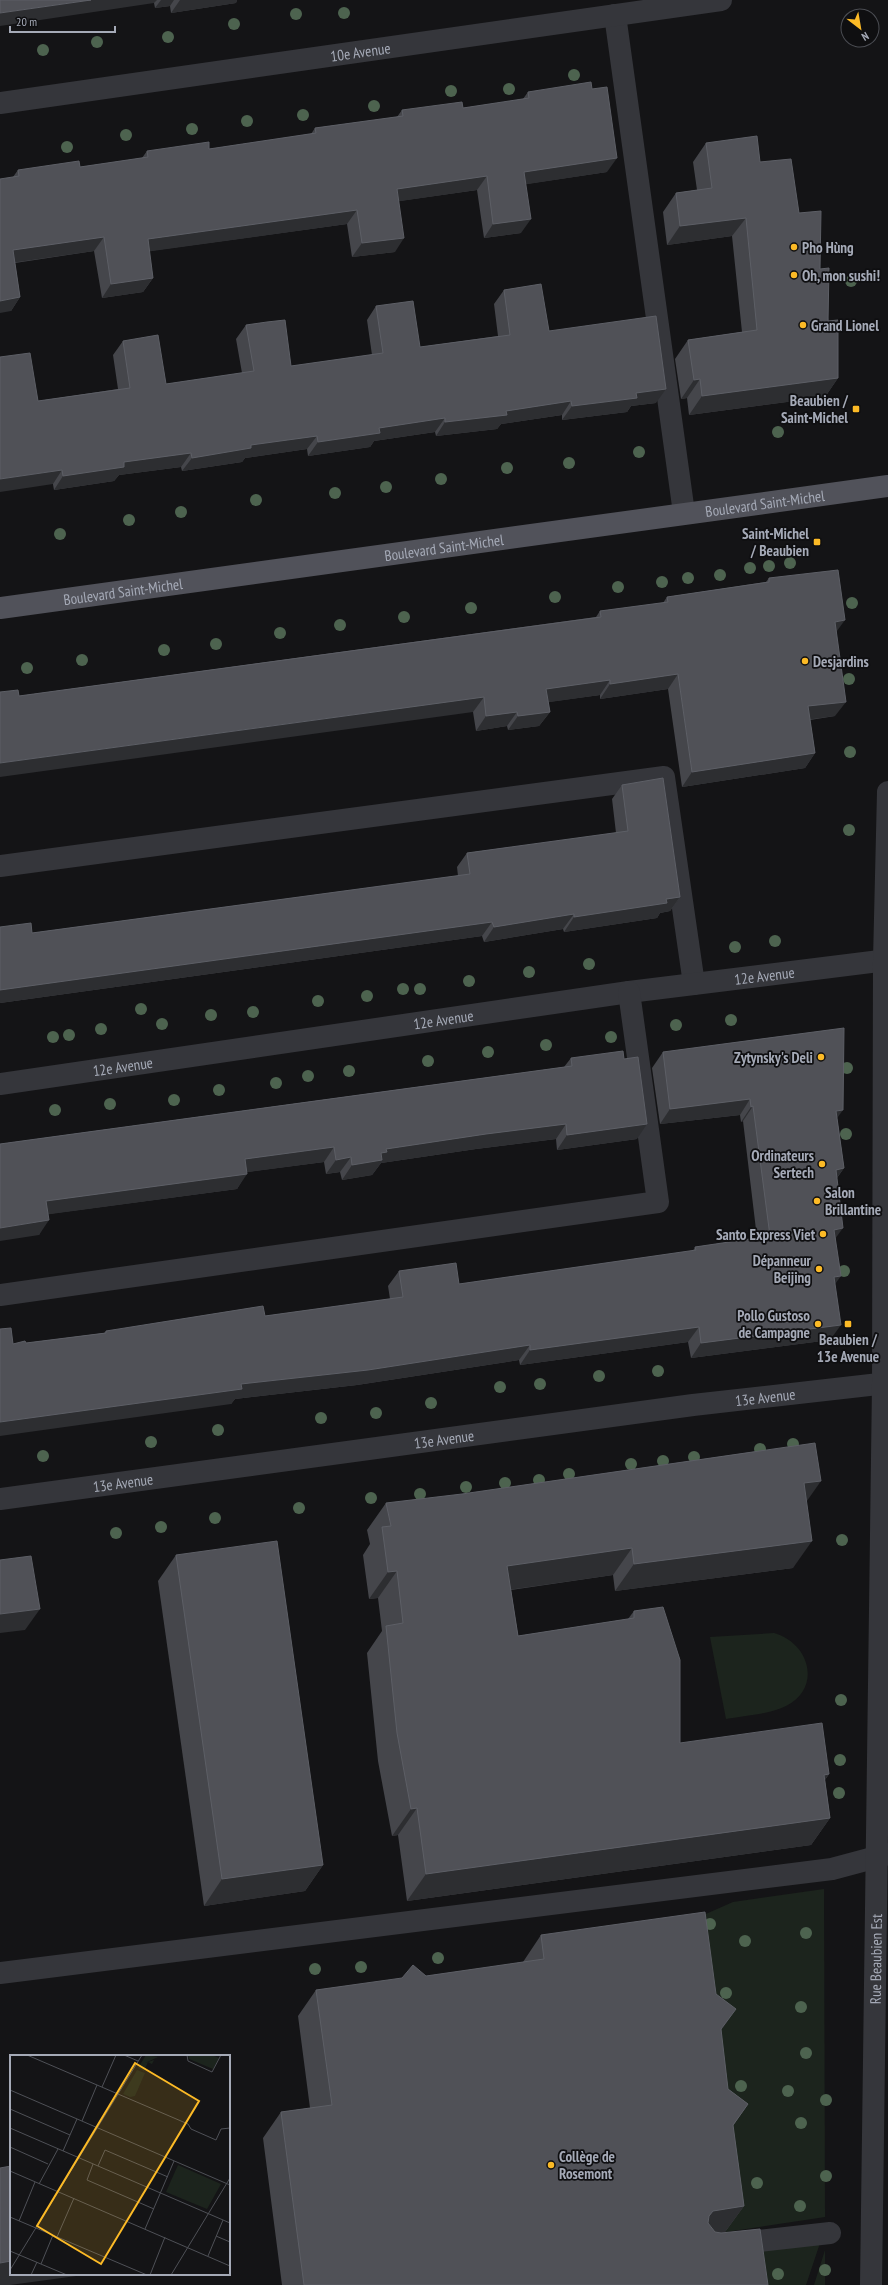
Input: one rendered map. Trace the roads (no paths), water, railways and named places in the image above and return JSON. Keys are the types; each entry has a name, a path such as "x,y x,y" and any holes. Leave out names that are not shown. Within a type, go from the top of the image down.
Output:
{"main road":[{"name":"Boulevard Saint-Michel","path":"0,608 684,513 833,495 888,486"}],"street":[{"name":"10e Avenue","path":"0,103 615,15 674,3 721,0"},
{"path":"615,15 684,513"},
{"path":"0,866 664,777 694,984"},
{"name":"Rue Beaubien Est","path":"871,2285 882,1855 888,792"},
{"name":"12e Avenue","path":"0,1084 628,992 886,960"},
{"path":"0,1295 658,1202 628,992"},
{"name":"13e Avenue","path":"0,1499 693,1405 885,1384"},
{"path":"0,1973 832,1869 882,1855"},
{"path":"710,2246 830,2233"}],"place":[{"name":"Pho Hùng","path":"794,247"},
{"name":"Oh, mon sushi!","path":"794,275"},
{"name":"Grand Lionel","path":"803,325"},
{"name":"Beaubien / Saint-Michel","path":"856,409"},
{"name":"Saint-Michel / Beaubien","path":"817,542"},
{"name":"Desjardins","path":"805,661"},
{"name":"Zytynsky's Deli","path":"821,1057"},
{"name":"Ordinateurs Sertech","path":"822,1164"},
{"name":"Salon Brillantine","path":"817,1201"},
{"name":"Santo Express Viet","path":"823,1234"},
{"name":"Dépanneur Beijing","path":"819,1269"},
{"name":"Pollo Gustoso de Campagne","path":"818,1324"},
{"name":"Beaubien / 13e Avenue","path":"848,1324"},
{"name":"Collège de Rosemont","path":"551,2165"}]}
